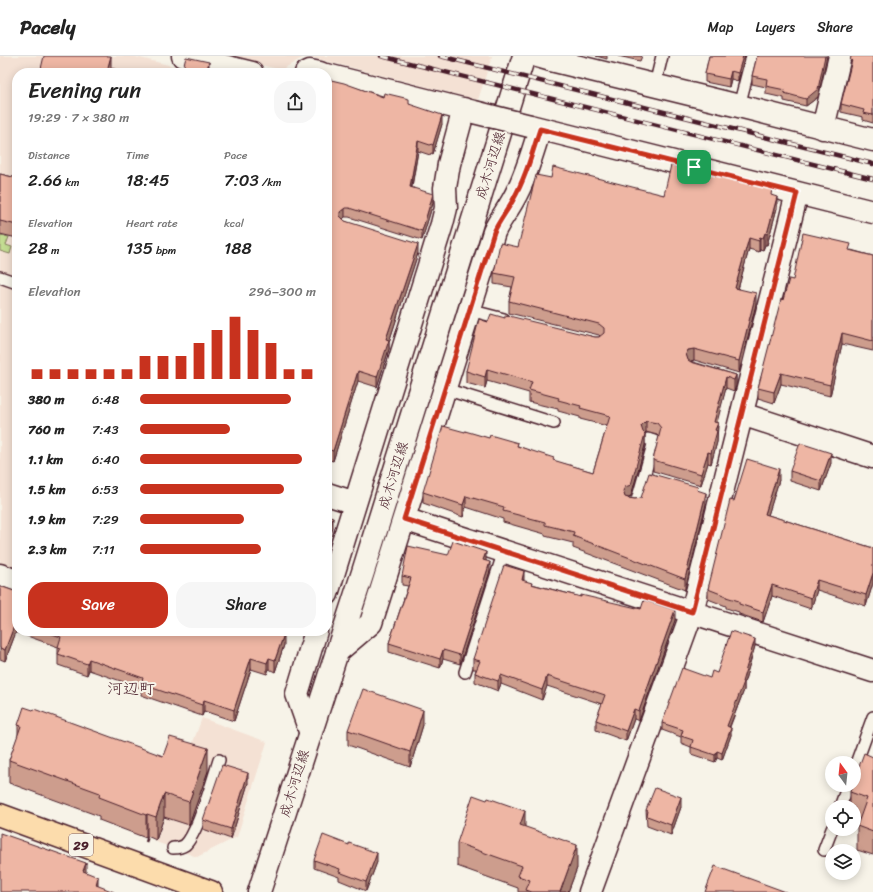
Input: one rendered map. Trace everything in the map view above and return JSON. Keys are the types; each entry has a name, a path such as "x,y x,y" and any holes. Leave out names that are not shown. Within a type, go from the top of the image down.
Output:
{"main road":[{"name":"29","path":"0,815 210,892"}],"street":[{"path":"183,56 232,68"},
{"name":"成木河辺線","path":"259,892 310,731 337,652 524,56"},
{"path":"823,128 840,56"},
{"path":"552,58 873,140"},
{"path":"332,76 873,212"},
{"path":"332,578 355,503 427,249 446,208 445,188 449,164 469,110"},
{"path":"337,652 372,623 494,232 499,221 513,200 527,170 535,127"},
{"path":"590,892 692,612 717,497 742,414 743,381 797,193"},
{"path":"742,414 873,457"},
{"path":"332,496 355,503"},
{"path":"404,519 873,671"},
{"path":"0,575 12,579"},
{"path":"310,731 297,694 314,636"}],"lane":[{"path":"655,85 662,56"},
{"path":"739,106 752,56"},
{"path":"0,277 12,281"},
{"path":"469,310 514,321"},
{"path":"445,390 554,423"},
{"path":"630,502 636,504 648,477 654,442 648,439"},
{"path":"465,672 504,551"},
{"path":"859,756 873,717"},
{"path":"173,848 184,846 189,839 208,796 219,760"},
{"path":"824,850 829,836"}],"path":[{"path":"146,842 150,832"}],"shaded area":[{"path":"0,56 132,56 181,68 12,68 12,568 0,564"},
{"path":"226,56 306,56 285,68 273,68"},
{"path":"306,56 492,56 478,100"},
{"path":"202,718 267,742 237,837 197,857 156,842"}],"green space":[{"path":"0,235 9,237 6,245 12,247 10,254 0,251"}],"building":[{"path":"44,56 111,56 108,67 111,68 41,68"},
{"path":"709,56 743,56 738,73 731,71 729,79 705,74"},
{"path":"757,56 825,56 818,89 806,99 784,93 785,90 766,86 767,79 752,76"},
{"path":"851,56 873,56 873,115 863,113 864,110 841,104 852,60 850,62"},
{"path":"186,57 209,62 207,68 183,68"},
{"path":"332,80 383,97 384,93 409,99 409,104 442,115 433,145 418,141 410,187 433,194 422,231 349,208 345,208 340,212 340,216 345,221 418,244 386,339 389,340 377,377 358,371 333,451"},
{"path":"671,165 772,188 771,195 777,197 767,234 765,233 763,238 760,237 759,241 749,238 735,288 756,293 739,361 694,349 688,350 686,354 688,360 691,362 736,375 734,380 726,377 714,422 718,423 715,430 717,431 711,453 708,452 701,474 653,460 661,428 657,423 646,421 641,426 645,434 631,485 625,487 623,491 625,497 635,499 641,498 649,473 698,487 697,490 706,493 685,579 573,536 574,532 545,525 545,522 503,511 504,507 466,496 463,505 423,492 443,426 489,438 490,435 518,443 517,446 554,458 553,460 593,472 610,416 580,408 581,406 558,400 559,398 529,390 532,382 487,369 485,377 466,371 479,319 488,322 491,314 505,318 505,315 595,337 599,337 604,333 604,328 599,324 509,301 515,277 494,273 500,243 518,247 536,175 551,178 553,167 664,195"},
{"path":"0,174 12,177 12,224 0,221"},
{"path":"803,233 851,244 849,250 873,256 873,341 842,333 830,385 781,373 774,392 758,388 781,299 783,300 789,279 793,280"},
{"path":"800,443 831,453 821,481 790,471"},
{"path":"747,459 779,469 765,514 873,548 873,573 866,595 817,580 811,598 772,585 763,612 739,604 739,601 708,589 730,500 734,501"},
{"path":"453,541 486,552 483,560 490,562 460,655 443,650 440,659 389,643 411,578 402,576 408,546 448,555"},
{"path":"504,565 524,571 522,580 532,583 531,584 581,597 581,595 641,609 644,600 675,610 639,711 634,709 626,731 596,720 605,695 547,676 542,690 501,675 498,681 475,673 480,661 473,659"},
{"path":"0,586 12,590 12,632 5,650 0,648"},
{"path":"731,631 755,639 742,682 744,682 727,726 731,728 722,753 717,751 715,755 691,747 693,740 681,736 683,730 662,723 682,668 710,678 712,671 717,673"},
{"path":"58,636 283,636 275,660 269,658 267,663 251,658 234,710 204,700 202,705 141,684 143,678 89,659 87,664 58,654 61,648 58,647 61,637"},
{"path":"363,689 423,710 410,752 348,730"},
{"path":"24,707 34,709 163,756 170,737 208,748 189,802 164,794 156,817 146,815 99,797 100,793 9,760 21,726 18,725"},
{"path":"864,753 873,757 873,832 861,828 861,815 867,798 850,792 861,792 861,761"},
{"path":"222,765 248,773 231,829 203,820"},
{"path":"655,788 681,797 671,825 647,816 648,811 646,810"},
{"path":"473,795 487,800 488,798 525,811 520,825 577,845 560,892 532,892 526,890 530,880 518,876 522,866 457,843"},
{"path":"0,833 86,863 83,871 98,877 96,885 114,892 0,892"},
{"path":"323,835 349,845 349,843 377,853 366,882 339,872 340,869 314,860"},
{"path":"715,866 786,892 705,892"}],"railway":[{"path":"381,56 873,179"},
{"path":"440,56 873,164"}],"district":[{"name":"河辺町","path":"131,688"}],"route":[{"path":"540,129 694,167 797,193 692,612 404,519 494,232 499,221 513,200 527,170 540,129"}]}
